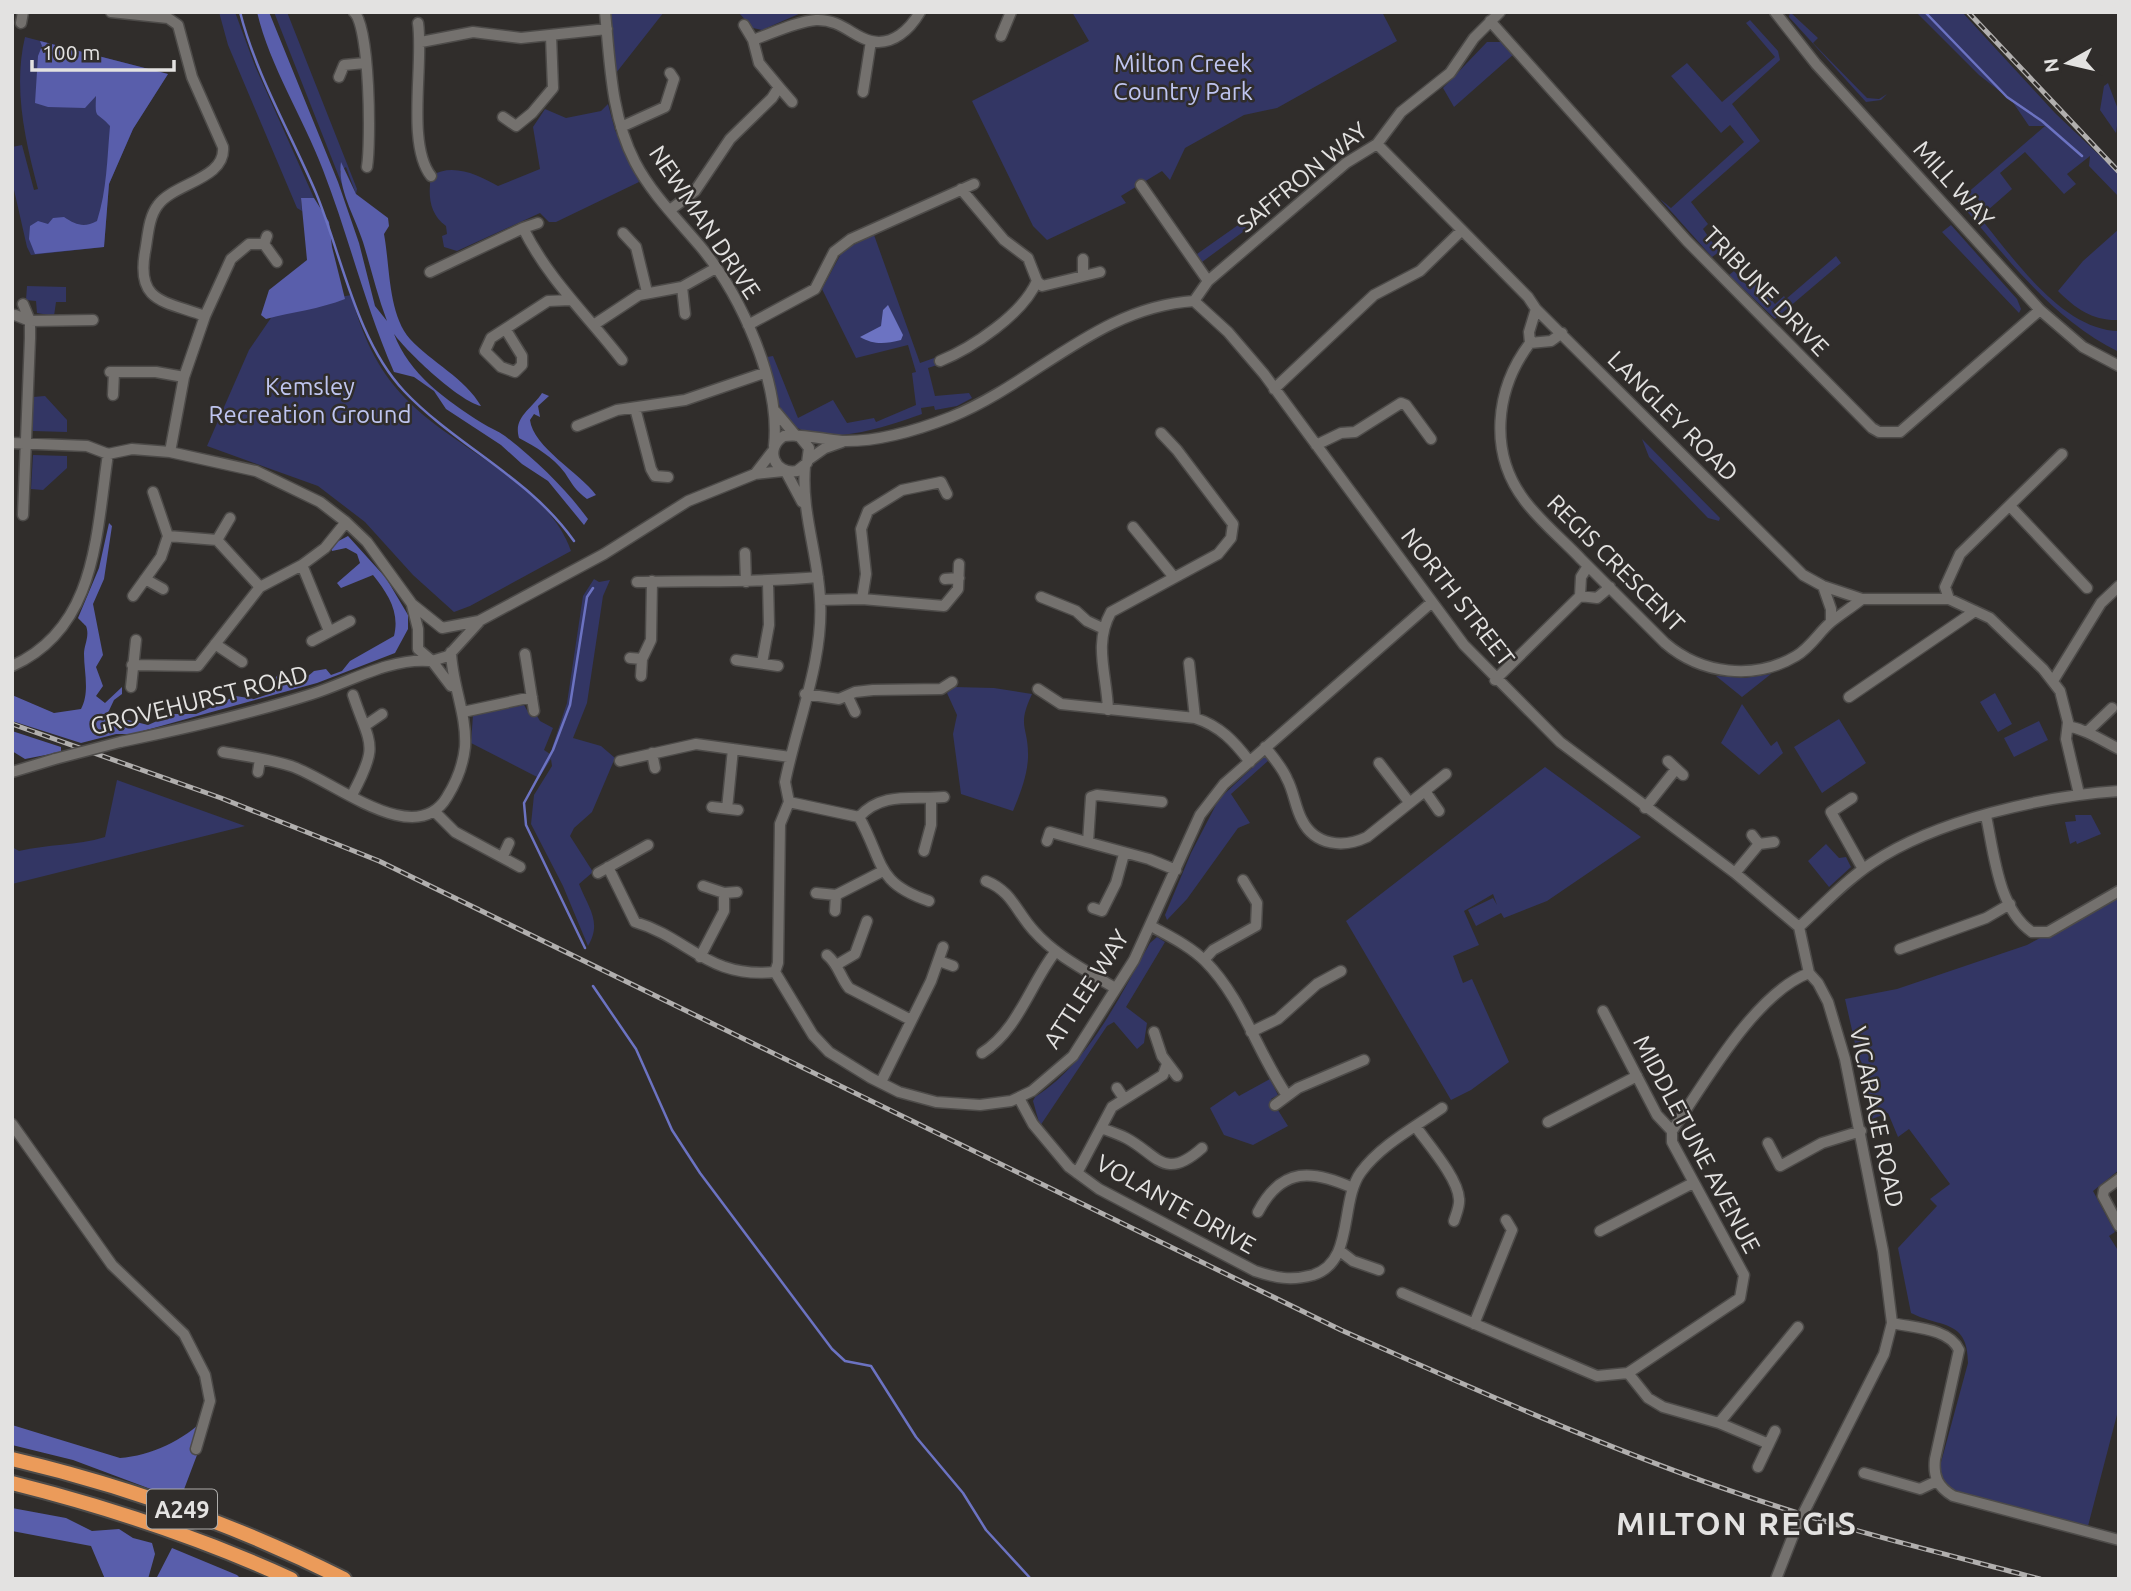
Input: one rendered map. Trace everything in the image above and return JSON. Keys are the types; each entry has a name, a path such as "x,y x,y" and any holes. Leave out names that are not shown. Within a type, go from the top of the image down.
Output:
{"highway":[{"name":"A249","path":"12,1459 76,1474 166,1503 225,1525 344,1579"},
{"name":"A249","path":"12,1483 139,1518 214,1545 292,1579"}],"street":[{"path":"111,12 159,17 178,25 196,87 223,147 223,159 216,169 176,189 156,208 141,271 143,284 151,294 205,316"},
{"path":"354,12 360,18 371,125 367,167"},
{"name":"NEWMAN DRIVE","path":"605,12 621,127 635,163 716,268 748,325 776,411 773,449"},
{"path":"753,40 816,20 844,26 872,41 891,39 909,30 920,12"},
{"path":"1001,36 1011,12"},
{"path":"1490,21 1500,12"},
{"name":"MILL WAY","path":"1775,12 1816,64 2040,310 2083,346 2119,366"},
{"name":"SAFFRON WAY","path":"1194,301 1208,281 1346,163 1377,145 1401,112 1450,73 1490,21"},
{"name":"TRIBUNE DRIVE","path":"1490,21 1695,249 1872,428 1880,432 1900,432 2040,310"},
{"path":"418,23 421,42 417,102 421,160 431,176"},
{"path":"744,25 753,40 759,63 792,102"},
{"path":"421,42 473,32 520,38 607,29"},
{"path":"503,117 516,126 533,113 552,88 551,36"},
{"path":"863,92 872,41"},
{"path":"339,76 344,65 365,63"},
{"path":"621,127 666,107 674,79 670,72"},
{"path":"670,210 695,191 730,139 772,98 779,87"},
{"name":"LANGLEY ROAD","path":"1377,145 1784,559 1824,586 1862,599 1949,600 1975,611 1990,618 2053,681"},
{"path":"748,325 815,289 834,252 850,239 974,184"},
{"path":"1141,185 1208,281"},
{"path":"961,189 1004,240 1028,258 1037,281 1042,286 1100,272"},
{"path":"430,272 538,223"},
{"path":"523,228 535,253 570,300 594,324 622,360"},
{"path":"1274,389 1374,295 1420,271 1462,230"},
{"path":"623,233 636,247 647,292"},
{"path":"170,452 184,377 205,316 235,252 249,244 265,240 277,262"},
{"path":"1083,259 1083,275"},
{"path":"594,324 647,292 682,287 716,268"},
{"path":"940,361 970,345 1015,312 1026,302 1037,281"},
{"path":"682,287 685,314"},
{"path":"506,330 548,301 570,300"},
{"path":"430,661 444,659 479,621 595,559 688,500 755,474 797,471 825,448 846,441 905,431 953,416 1091,332 1161,305 1194,301"},
{"name":"NORTH STREET","path":"1194,301 1239,345 1274,389 1432,602 1495,680 1560,742 1735,873 1799,927"},
{"path":"23,304 30,321 23,515"},
{"name":"REGIS CRESCENT","path":"1536,309 1529,332 1530,342 1516,362 1502,401 1503,455 1524,500 1677,654 1723,670 1753,671 1791,659 1816,639 1830,622 1862,599"},
{"path":"15,315 30,321 93,320"},
{"path":"1530,342 1550,341 1562,333"},
{"path":"113,395 112,372 156,372 184,377"},
{"path":"577,426 617,410 694,397 764,373"},
{"path":"1316,445 1342,433 1354,432 1401,403 1431,439"},
{"path":"635,408 651,469 655,476 668,477"},
{"name":"NEWMAN DRIVE","path":"776,411 798,437"},
{"path":"1108,710 1107,683 1100,649 1102,628 1111,612 1172,576 1218,554 1231,538 1233,524 1161,433"},
{"path":"755,474 784,436 846,441"},
{"path":"608,867 635,922 658,929 700,957 740,973 775,972 778,963 780,824 789,802 785,782 818,648 818,577 805,509 808,448 798,437"},
{"path":"12,443 87,446 108,454 132,449 170,452 256,471 309,496 346,522 367,542 412,604 451,635 452,677 463,712 465,745 461,771 436,813 423,818 403,818 292,767 223,752"},
{"path":"773,449 775,464 785,471 805,509"},
{"path":"12,666 46,646 81,598 95,552 108,454"},
{"path":"1949,600 1945,587 1960,554 2062,454"},
{"path":"862,599 866,574 861,529 868,511 902,491 939,477 947,494"},
{"path":"133,596 161,556 168,536 153,492"},
{"path":"2010,506 2087,588"},
{"path":"217,540 230,518"},
{"path":"132,665 198,666 260,587 302,565 325,548 346,522"},
{"path":"1133,527 1172,576"},
{"path":"168,536 217,540 260,587"},
{"path":"745,554 746,582"},
{"path":"820,600 862,599 944,606 958,589 959,564"},
{"path":"302,565 329,631"},
{"path":"1495,680 1580,596 1580,577 1588,566"},
{"path":"637,582 691,579 768,582 818,577"},
{"path":"945,579 959,578"},
{"path":"145,579 163,589"},
{"path":"641,676 642,659 651,640 652,582"},
{"path":"762,663 769,625 768,582"},
{"path":"1824,586 1831,609 1830,622"},
{"path":"2079,794 2066,739 2068,726 2065,703 2053,681 2101,603 2119,586"},
{"path":"1580,596 1597,598 1610,587"},
{"path":"1041,597 1076,611 1087,621 1102,628"},
{"name":"ATTLEE WAY","path":"775,972 804,1024 821,1044 850,1066 899,1092 959,1105 1019,1098 1043,1083 1073,1056 1151,926 1200,815 1224,784 1432,602"},
{"path":"412,604 420,652 458,695"},
{"path":"1849,697 1975,611"},
{"path":"312,641 350,621"},
{"path":"418,641 426,629 479,621"},
{"path":"131,687 136,640"},
{"name":"GROVEHURST ROAD","path":"394,663 418,641"},
{"path":"215,644 242,662"},
{"path":"525,654 534,711"},
{"path":"630,658 642,659"},
{"path":"736,660 778,666"},
{"name":"GROVEHURST ROAD","path":"12,772 120,742 254,711 312,694 394,663 430,661"},
{"path":"1188,663 1195,718"},
{"path":"806,694 825,699 848,697 855,692 873,690 941,689 952,682"},
{"path":"1038,690 1061,704 1195,718 1223,732 1250,762"},
{"path":"352,795 371,754 371,739 354,695"},
{"path":"463,712 532,697"},
{"path":"848,697 855,712"},
{"path":"2088,731 2112,708"},
{"path":"366,725 382,714"},
{"path":"2068,726 2088,731 2099,740 2119,749"},
{"path":"620,761 696,744 790,757"},
{"path":"1265,747 1287,778 1302,821 1318,838 1328,842 1354,843 1367,837 1446,774"},
{"path":"727,809 733,749"},
{"path":"652,753 655,768"},
{"path":"258,772 260,759"},
{"path":"1645,808 1679,772 1668,761"},
{"path":"1379,762 1409,802"},
{"path":"1425,791 1438,811"},
{"path":"1799,927 1863,869 1933,832 1986,816 2079,794 2119,791"},
{"path":"1087,842 1091,797 1097,795 1162,802"},
{"path":"859,817 871,806 890,798 944,797"},
{"path":"924,850 931,825 930,799"},
{"path":"1853,799 1831,812 1863,869"},
{"path":"789,802 859,817"},
{"path":"712,807 738,810"},
{"path":"436,813 455,832 520,867"},
{"path":"1986,816 1999,876 2010,904 2026,928 2043,933 2119,891"},
{"path":"859,817 891,882 907,894 929,901"},
{"path":"1047,841 1050,832 1176,870"},
{"path":"1735,873 1755,840 1774,842"},
{"path":"503,856 509,843"},
{"path":"598,873 648,845"},
{"path":"1093,908 1102,911 1116,883 1124,854"},
{"path":"816,893 836,895 884,870"},
{"path":"1204,960 1213,950 1256,926 1257,903 1243,880"},
{"path":"986,881 997,885 1017,904 1033,930 1056,951 1115,988"},
{"path":"703,886 724,893 737,892"},
{"path":"700,957 724,911 724,893"},
{"path":"835,911 836,895"},
{"path":"1900,949 1986,918 2010,904"},
{"path":"838,964 855,954 867,921"},
{"path":"1151,926 1204,960 1230,992 1268,1066 1286,1094"},
{"name":"VICARAGE ROAD","path":"1799,927 1809,973 1822,990 1833,1016 1861,1132 1883,1251 1892,1323"},
{"path":"881,1082 939,961 943,947"},
{"path":"982,1052 999,1047 1034,982 1056,951"},
{"path":"828,955 838,964 842,979 849,988 911,1020"},
{"path":"939,961 953,966"},
{"path":"1251,1032 1278,1019 1317,984 1341,971"},
{"path":"1672,1132 1763,1003 1791,981 1809,973"},
{"name":"MIDDLETUNE AVENUE","path":"1603,1011 1657,1115 1672,1132 1672,1142 1744,1275 1744,1289 1740,1298 1628,1373"},
{"path":"1154,1032 1167,1064 1177,1076"},
{"path":"1275,1105 1286,1094 1364,1060"},
{"path":"1077,1173 1120,1093 1163,1075 1167,1064"},
{"path":"1548,1122 1637,1076"},
{"name":"VOLANTE DRIVE","path":"1019,1098 1051,1149 1077,1173 1099,1189 1255,1271 1277,1279 1294,1280 1318,1273 1331,1265 1340,1251"},
{"path":"1379,1270 1353,1261 1340,1251 1353,1188 1372,1160 1442,1108"},
{"path":"12,1124 111,1265 184,1335 205,1375 210,1402 196,1449"},
{"path":"1416,1127 1444,1167 1460,1199 1454,1220"},
{"path":"1101,1128 1128,1139 1154,1161 1175,1164 1192,1157 1202,1148"},
{"path":"1768,1143 1780,1166 1815,1146 1861,1132"},
{"path":"1258,1212 1265,1199 1278,1188 1302,1175 1317,1174 1353,1188"},
{"path":"2119,1179 2104,1190 2103,1196 2119,1226"},
{"path":"1600,1231 1693,1183"},
{"path":"1474,1324 1512,1230 1506,1220"},
{"path":"1402,1293 1597,1376 1628,1373 1648,1398 1769,1444"},
{"path":"1776,1579 1796,1528 1884,1354 1892,1323 1938,1333 1955,1342 1959,1350 1935,1459 1937,1481 1953,1496 2119,1540"},
{"path":"1719,1423 1798,1327"},
{"path":"1758,1467 1775,1431"},
{"path":"1865,1472 1920,1489 1937,1481"}],"green space":[{"path":"219,12 235,12 255,66 314,198 301,198 302,211 297,208 228,45"},
{"path":"274,12 287,12 357,189 356,194 346,167 340,171 345,192"},
{"path":"610,12 664,12 616,73"},
{"path":"738,12 820,12 801,13 762,30 753,28"},
{"name":"Milton Creek Country Park","path":"1072,12 1382,12 1397,41 1277,108 1244,115 1185,148 1170,180 1162,171 1121,196 1126,203 1047,240 1033,226 972,101 1089,41"},
{"path":"1790,12 1818,38 1813,43 1867,98 1879,99 1887,94 1881,100 1866,102 1789,17"},
{"path":"1916,12 1962,12 2055,113 2119,174 2119,197 2089,166 2090,156 2067,174 2076,184 2064,194 2025,152 2000,173 2012,189 1988,210 1974,195 1967,202 2015,261 2054,301 2074,316 2096,327 2119,331 2119,352 2072,322 2051,304 2012,264 1958,201 2045,126 2029,126 2012,101 1979,75"},
{"path":"1750,20 1778,51 1780,60 1732,104 1760,141 1691,202 1708,224 1703,229 1719,252 1712,257 1660,199 1671,208 1744,142 1730,125 1721,133 1671,76 1687,63 1722,102 1775,57 1746,23"},
{"path":"25,37 168,74 133,129 109,184 104,247 31,255 27,247 12,181 12,147 22,145 34,190 38,189 25,133 20,95"},
{"path":"1487,42 1503,42 1514,54 1454,107 1443,88"},
{"path":"2108,83 2119,112 2116,133 2100,110 2104,86"},
{"path":"608,104 615,130 639,182 556,222 549,222 540,213 457,251 444,247 442,236 447,234 446,226 436,216 431,204 431,176 456,170 474,174 498,186 540,169 533,127 545,109 566,118 601,111"},
{"path":"1241,223 1247,229 1202,262 1197,254"},
{"path":"1951,225 2017,299 2021,309 2019,313 1942,232"},
{"path":"2119,229 2119,320 2110,320 2086,313 2058,291 2083,261"},
{"path":"874,235 920,363 937,357 940,364 928,368 935,396 969,393 972,398 957,406 935,410 934,406 921,408 922,414 870,430 850,434 812,433 796,427 784,415 767,357 773,356 798,418 833,400 847,423 874,418 876,422 916,405 912,373 916,372 908,345 856,358 822,289 843,250"},
{"path":"1836,256 1841,263 1775,319 1729,275 1734,271 1750,289 1756,283 1775,304 1784,296 1786,299"},
{"path":"27,286 66,287 66,302 56,302 54,316 37,313 36,301 26,300"},
{"name":"Kemsley Recreation Ground","path":"351,295 371,350 395,387 425,416 521,486 542,505 559,527 571,551 454,612 413,575 365,522 318,486 207,446 249,350 277,309"},
{"path":"45,396 67,420 67,432 33,431 33,397"},
{"path":"1642,439 1720,518 1719,521 1708,518 1649,457"},
{"path":"33,455 67,456 67,468 43,490 31,489"},
{"path":"594,579 599,582 610,580 603,596 587,703 573,738 601,746 615,758 592,812 574,828 570,836 593,872 579,884 594,922 588,946 563,886 531,824 534,795 552,766 551,759 539,778 471,743 473,715 524,705 531,717 537,716 540,721 553,728 544,750 550,754 567,703 583,596"},
{"path":"1771,674 1742,697 1716,676 1745,678"},
{"path":"954,687 994,688 1032,694 1024,721 1028,747 1027,765 1013,811 961,794 953,734 957,715 947,693"},
{"path":"1995,693 2012,724 1998,732 1980,702"},
{"path":"1742,704 1771,746 1777,741 1783,753 1759,775 1721,743"},
{"path":"1839,719 1866,763 1822,793 1794,747"},
{"path":"2039,721 2048,740 2014,757 2004,738"},
{"path":"1266,755 1269,760 1231,794 1250,823 1238,828 1187,899 1167,920 1165,915 1191,853 1219,799"},
{"path":"1545,767 1641,837 1547,901 1504,918 1501,913 1476,926 1468,910 1493,898 1497,905 1493,894 1464,911 1479,945 1453,956 1463,983 1472,979 1509,1062 1471,1090 1451,1100 1346,921"},
{"path":"117,780 245,826 12,884 12,847 19,851 105,837"},
{"path":"2075,815 2091,815 2101,834 2077,844 2076,841 2070,844 2065,822 2076,821"},
{"path":"1826,844 1839,858 1846,857 1851,867 1829,887 1808,861"},
{"path":"2119,896 2119,1170 2093,1191 2115,1232 2109,1236 2119,1252 2119,1407 2088,1526 1955,1493 1943,1478 1940,1466 1968,1363 1967,1349 1958,1332 1951,1327 1911,1313 1898,1248 1937,1206 1930,1199 1950,1184 1909,1129 1898,1137 1888,1113 1872,1119 1845,999 1897,989 2027,945"},
{"path":"1157,937 1165,942 1126,1007 1147,1023 1144,1043 1137,1049 1114,1022 1107,1026 1040,1126 1033,1101 1035,1097 1054,1083 1087,1048 1150,943"},
{"path":"1270,1079 1278,1095 1271,1099 1288,1126 1253,1145 1224,1135 1210,1108 1235,1091 1239,1096"}],"shaded area":[{"path":"257,12 269,12 338,182 359,243 375,306 387,321 363,242 344,192 341,162 356,194 388,218 389,226 384,234 389,275 394,303 403,329 418,347 466,387 481,406 447,386 410,353 394,334 409,362 442,395 505,436 550,475 588,519 584,525 548,481 522,464 501,445 446,409 434,391 414,377 394,372 374,322 323,170 278,72"},
{"path":"40,41 168,74 133,129 109,184 104,247 35,254 29,239 30,226 38,221 48,224 53,218 64,217 80,225 97,221 105,186 110,126 96,112 96,96 85,108 48,107 35,103 38,56 42,46"},
{"path":"301,198 314,198 329,222 332,247 345,299 266,319 261,315 269,290 307,260"},
{"path":"888,305 903,335 901,340 880,343 860,337 881,326 883,310"},
{"path":"542,393 549,396 538,406 540,417 534,414 530,420 533,430 548,450 596,495 587,499 555,462 519,438 521,419"},
{"path":"109,523 112,526 104,579 93,604 103,655 96,667 103,686 96,696 105,703 122,687 122,694 114,700 106,717 109,723 128,720 148,725 173,714 196,714 236,696 254,699 275,692 274,679 279,674 299,681 314,671 326,669 331,675 342,671 350,661 394,636 394,611 373,575 341,588 337,583 360,563 357,554 346,548 332,551 331,545 348,536 386,578 408,615 408,629 395,653 317,683 132,734 116,734 81,743 12,721 12,695 54,713 81,709 86,689 84,654 87,633 86,626 78,618 99,568"},
{"path":"12,731 61,747 61,752 25,759 12,751"},
{"path":"205,1418 197,1455 180,1500 73,1460 12,1445 12,1425 120,1458 131,1457 177,1440"},
{"path":"12,1508 66,1518 92,1531 119,1529 133,1538 152,1543 155,1554 148,1579 105,1579 91,1546 12,1531"},
{"path":"172,1548 237,1575 241,1579 156,1579"}],"waterway":[{"path":"240,12 264,81 316,193 362,323 388,370 424,411 536,498 574,541"},
{"path":"1925,12 2007,97 2042,121 2082,156"},
{"path":"585,948 526,825 524,803 553,750 570,705 587,597 593,588"},
{"path":"593,986 636,1049 672,1130 700,1173 832,1349 845,1361 871,1366 916,1437 963,1493 986,1530 1031,1579"}],"railway":[{"path":"1968,12 2119,172"},
{"path":"12,724 221,798 379,861 1341,1330 1558,1424 1668,1468 1779,1507 1876,1536 2040,1579"}],"district":[{"name":"MILTON REGIS","path":"1737,1523"}]}
